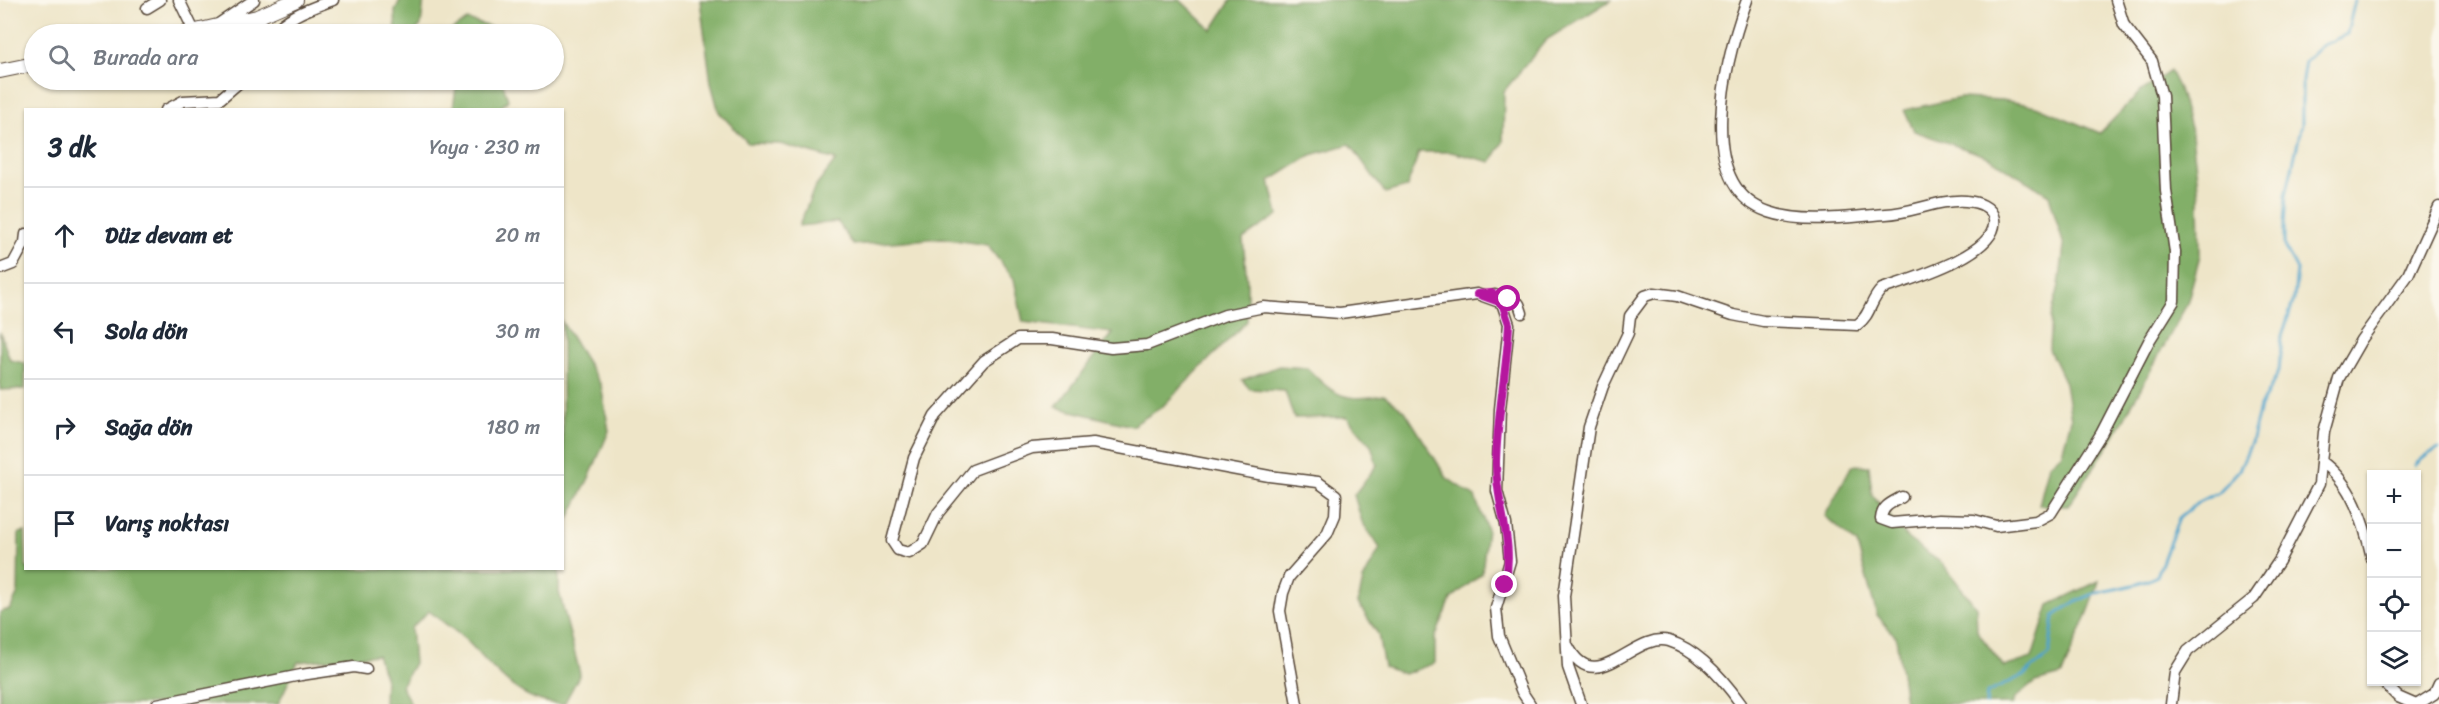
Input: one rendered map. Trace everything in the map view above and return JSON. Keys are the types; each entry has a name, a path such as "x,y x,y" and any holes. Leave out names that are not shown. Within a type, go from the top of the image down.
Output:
{"main road":[{"path":"228,24 257,17 296,0"},
{"path":"0,71 24,66"}],"street":[{"path":"147,8 160,0"},
{"path":"178,0 185,24"},
{"path":"219,24 254,0"},
{"path":"283,24 306,10 333,0"},
{"path":"1581,704 1568,667 1564,596 1588,427 1603,386 1628,333 1630,316 1645,296 1654,293 1677,296 1733,315 1763,321 1857,325 1866,319 1874,297 1882,289 1950,265 1990,238 1995,225 1993,214 1981,204 1964,201 1935,204 1889,214 1795,218 1768,212 1751,204 1734,189 1725,157 1721,117 1731,46 1747,0"},
{"path":"1902,497 1881,511 1881,519 1892,523 1974,519 1996,526 2036,521 2051,513 2101,434 2149,341 2174,301 2175,252 2166,191 2162,96 2152,62 2124,25 2116,0"},
{"path":"170,108 183,101 220,99 230,90"},
{"path":"2171,704 2175,672 2188,651 2254,598 2279,561 2319,484 2324,432 2339,378 2361,340 2408,275 2439,207"},
{"path":"0,269 13,264 24,244"},
{"path":"1297,704 1280,611 1289,577 1327,534 1335,515 1336,495 1318,482 1247,472 1093,443 1032,448 973,470 938,513 923,544 909,553 898,550 892,541 914,458 935,416 984,362 1018,339 1052,339 1111,348 1148,345 1225,315 1264,307 1340,313 1491,293 1519,304 1522,313"},
{"path":"1477,294 1502,303 1509,324 1496,460 1497,491 1506,524 1510,561 1496,608 1498,636 1522,692 1530,704"},
{"path":"2321,461 2338,473 2359,511 2367,540"},
{"path":"1566,643 1574,658 1584,665 1594,666 1607,665 1657,640 1669,641 1703,661 1724,680 1742,704"},
{"path":"158,704 301,675 354,667 366,669"},
{"path":"2388,686 2398,697 2416,704 2435,694"}],"green space":[{"path":"400,0 424,0 421,24 396,24 395,11"},
{"path":"700,0 1180,0 1212,30 1231,0 1611,0 1546,40 1504,91 1503,142 1491,162 1451,152 1419,152 1407,187 1385,193 1350,144 1311,155 1270,181 1278,215 1243,239 1247,282 1247,321 1162,407 1132,426 1056,407 1113,333 1023,322 1014,279 987,245 942,238 853,245 838,222 799,226 814,189 836,160 780,144 748,143 719,112 711,83"},
{"path":"467,20 481,24 461,24"},
{"path":"2170,71 2179,89 2192,135 2199,196 2200,255 2187,304 2114,437 2068,506 2039,505 2049,465 2062,453 2071,419 2065,383 2049,349 2051,317 2059,286 2064,246 2049,195 1988,157 1914,131 1904,110 1960,98 2002,100 2036,106 2100,133 2139,93"},
{"path":"456,90 505,90 508,100 500,108 453,108"},
{"path":"564,325 601,385 609,431 564,528"},
{"path":"0,332 10,360 24,363 24,389 0,390"},
{"path":"1279,366 1307,368 1325,385 1341,395 1359,398 1384,395 1405,411 1447,478 1475,497 1487,529 1482,573 1451,599 1435,638 1435,663 1404,674 1384,667 1378,634 1358,603 1363,580 1380,548 1362,522 1354,495 1377,465 1371,445 1347,417 1294,418 1285,391 1250,389 1242,380"},
{"path":"1852,465 1869,466 1872,495 1908,539 1943,564 1976,607 1977,631 2004,667 2032,658 2049,605 2099,581 2062,675 2035,682 2014,699 2014,704 1909,704 1905,702 1896,637 1877,615 1857,544 1825,516"},
{"path":"24,532 24,570 559,570 559,592 580,674 564,704 535,699 510,684 464,639 429,611 411,628 414,663 401,686 411,704 384,704 385,676 377,655 298,662 278,704 0,704 0,612 10,609 18,593 19,533"}],"waterway":[{"path":"1986,704 1987,693 2024,675 2049,655 2054,616 2089,596 2137,584 2157,576 2179,518 2197,503 2219,492 2239,470 2251,443 2260,407 2279,371 2282,336 2294,299 2297,270 2284,246 2284,223 2286,195 2302,124 2302,81 2305,61 2321,46 2347,34 2355,0"},
{"path":"2415,465 2428,454 2439,449"}],"route":[{"path":"1505,585 1510,561 1506,524 1497,491 1496,460 1509,324 1502,303 1477,294 1491,293 1508,299"}]}
